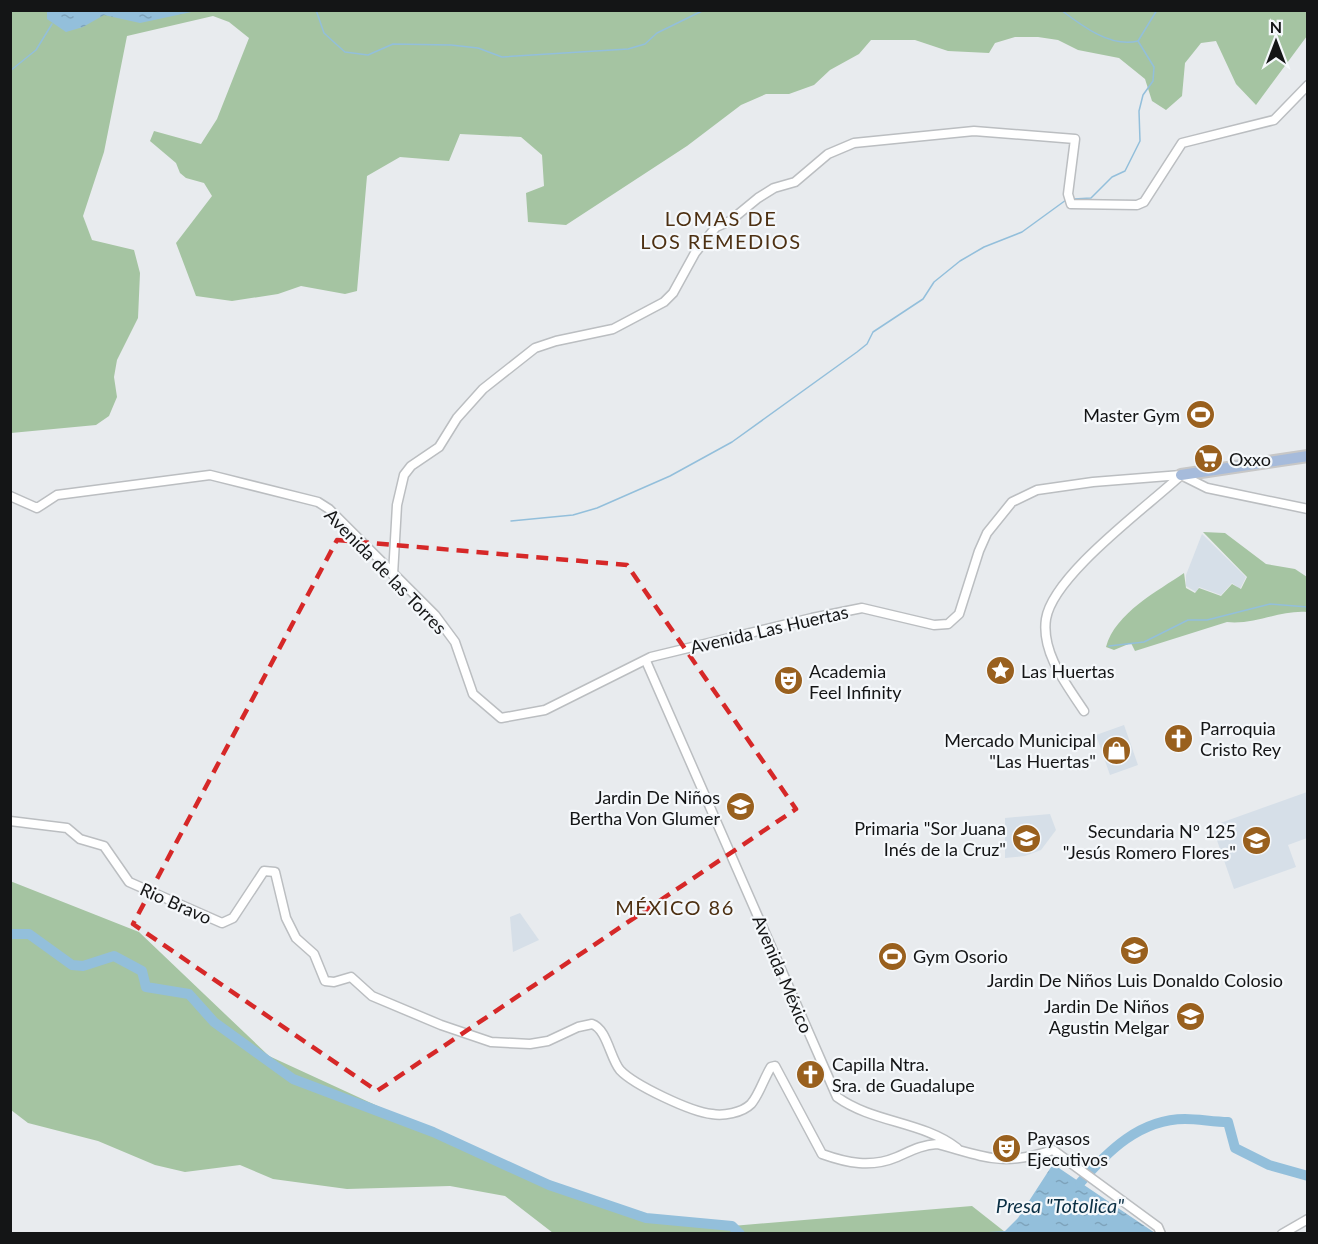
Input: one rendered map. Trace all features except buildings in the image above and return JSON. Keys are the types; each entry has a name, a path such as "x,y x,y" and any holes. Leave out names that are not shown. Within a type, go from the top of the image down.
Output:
{"main road":[{"path":"1181,475 1308,456"}],"street":[{"path":"393,575 397,505 404,475 411,466 439,447 457,418 483,388 535,348 556,341 613,329 664,302 673,293 695,253 716,227 730,221 774,188 795,182 828,154 854,143 974,131 1074,139 1069,196 1077,206 1109,203 1137,205 1144,202 1182,143 1274,120 1308,85"},
{"name":"Avenida de las Torres","path":"10,496 38,508 57,495 210,475 318,502 329,509 435,615 454,642"},
{"path":"1084,711 1054,662 1047,640 1049,612 1066,582 1093,554 1181,475 1207,488 1308,509"},
{"name":"Avenida Las Huertas","path":"454,642 473,694 501,718 545,710 646,661 737,636 856,609 878,610 934,625 948,624 959,614 982,542 1012,502 1037,490 1070,484 1181,475"},
{"name":"Avenida México","path":"646,661 837,1097 876,1117 923,1130 948,1141 960,1150"},
{"name":"Rio Bravo","path":"10,821 67,828 80,839 104,846 129,882 222,923 233,918 264,871 275,872 286,918 296,938 314,954 325,981 334,982 351,977 372,996 441,1025 491,1042 530,1044 548,1041 578,1027 592,1024 600,1030 619,1069 630,1078 699,1111 712,1114 730,1114 751,1104 771,1067 775,1066 822,1154 842,1161 878,1163 926,1145 960,1150"},
{"path":"960,1150 1006,1161 1019,1160 1053,1150 1159,1230"},
{"path":"1282,1233 1308,1219"}],"highlighted area":[{"path":"337,540 627,565 796,809 377,1091 133,924"}],"shaded area":[{"path":"1202,534 1246,577 1240,589 1232,583 1221,595 1199,587 1196,592 1186,586 1186,575"},
{"name":"Mercado Municipal \"Las Huertas\"","path":"1124,725 1138,765 1110,775 1096,735"},
{"name":"Secundaria Nº 125 \"Jesús Romero Flores\"","path":"1307,792 1307,838 1288,845 1296,867 1234,889 1212,826"},
{"name":"Primaria \"Sor Juana Inés de la Cruz\"","path":"1050,814 1056,830 1041,850 1025,856 1005,858 1005,818"},
{"path":"520,913 539,940 513,952 510,917"}],"green space":[{"path":"11,11 1307,11 1307,36 1256,105 1236,84 1216,41 1201,43 1185,63 1182,96 1166,110 1152,101 1145,79 1119,58 1078,50 1058,40 1015,37 995,43 989,53 948,51 915,40 871,40 859,54 830,70 814,85 789,94 766,94 741,105 687,146 566,225 528,222 526,193 544,186 542,155 521,137 460,134 449,161 400,157 367,176 357,291 345,294 301,286 278,294 232,301 196,296 176,243 212,196 204,183 186,178 180,173 176,163 150,141 154,131 201,144 217,119 249,38 229,22 213,16 127,36 104,152 83,216 92,240 134,250 140,273 138,318 117,360 114,377 117,397 109,416 96,425 11,433"},
{"path":"1203,532 1225,533 1266,564 1295,569 1307,577 1307,612 1227,622 1135,651 1131,643 1114,650 1106,647 1118,624 1128,613 1150,595 1184,573 1186,588 1195,593 1199,588 1221,596 1232,584 1241,589 1247,577"},
{"path":"10,881 139,932 269,1056 549,1185 646,1218 732,1226 972,1206 1005,1232 553,1233 505,1196 450,1186 347,1189 273,1179 240,1165 185,1172 155,1165 98,1141 28,1123 11,1110"}],"water":[{"path":"47,10 196,11 140,23 104,15 83,27 66,32 47,19"},
{"name":"Presa \"Totolica\"","path":"1053,1164 1155,1233 972,1233 1005,1231 1018,1218"}],"waterway":[{"path":"316,10 324,33 345,52 368,55 393,44 451,45 478,48 502,57 628,49 645,44 657,33 704,10"},
{"path":"1061,10 1097,34 1128,42 1138,41 1157,10"},
{"path":"10,71 36,50 52,24"},
{"path":"1074,199 1091,198 1112,177 1125,171 1140,141 1139,111 1143,95 1153,81 1154,67 1138,41"},
{"path":"511,521 573,515 597,508 670,476 732,442 857,352 867,344 873,332 923,299 934,282 960,261 984,247 1022,232 1066,200"},
{"name":"Las Huertas","path":"1109,646 1144,642 1188,620 1207,620 1270,604 1308,607"},
{"path":"10,934 29,934 72,965 83,966 114,956 142,971 146,987 189,994 214,1022 293,1079 433,1132 549,1185 646,1218 732,1226 740,1234"},
{"path":"1080,1183 1114,1149 1139,1131 1169,1120 1185,1119 1228,1122 1235,1148 1269,1165 1308,1176"}],"place":[{"name":"Master Gym","path":"1201,415"},
{"name":"Oxxo","path":"1208,459"},
{"name":"Las Huertas","path":"1000,671"},
{"name":"Academia Feel Infinity","path":"788,681"},
{"name":"Parroquia Cristo Rey","path":"1179,738"},
{"name":"Mercado Municipal \"Las Huertas\"","path":"1117,750"},
{"name":"Jardin De Niños Bertha Von Glumer","path":"741,807"},
{"name":"Primaria \"Sor Juana Inés de la Cruz\"","path":"1027,838"},
{"name":"Secundaria Nº 125 \"Jesús Romero Flores\"","path":"1257,841"},
{"name":"Jardin De Niños Luis Donaldo Colosio","path":"1135,951"},
{"name":"Gym Osorio","path":"892,956"},
{"name":"Jardin De Niños Agustin Melgar","path":"1190,1016"},
{"name":"Capilla Ntra. Sra. de Guadalupe","path":"811,1074"},
{"name":"Payasos Ejecutivos","path":"1006,1148"}],"district":[{"name":"LOMAS DE LOS REMEDIOS","path":"721,230"},
{"name":"MÉXICO 86","path":"675,907"}]}
